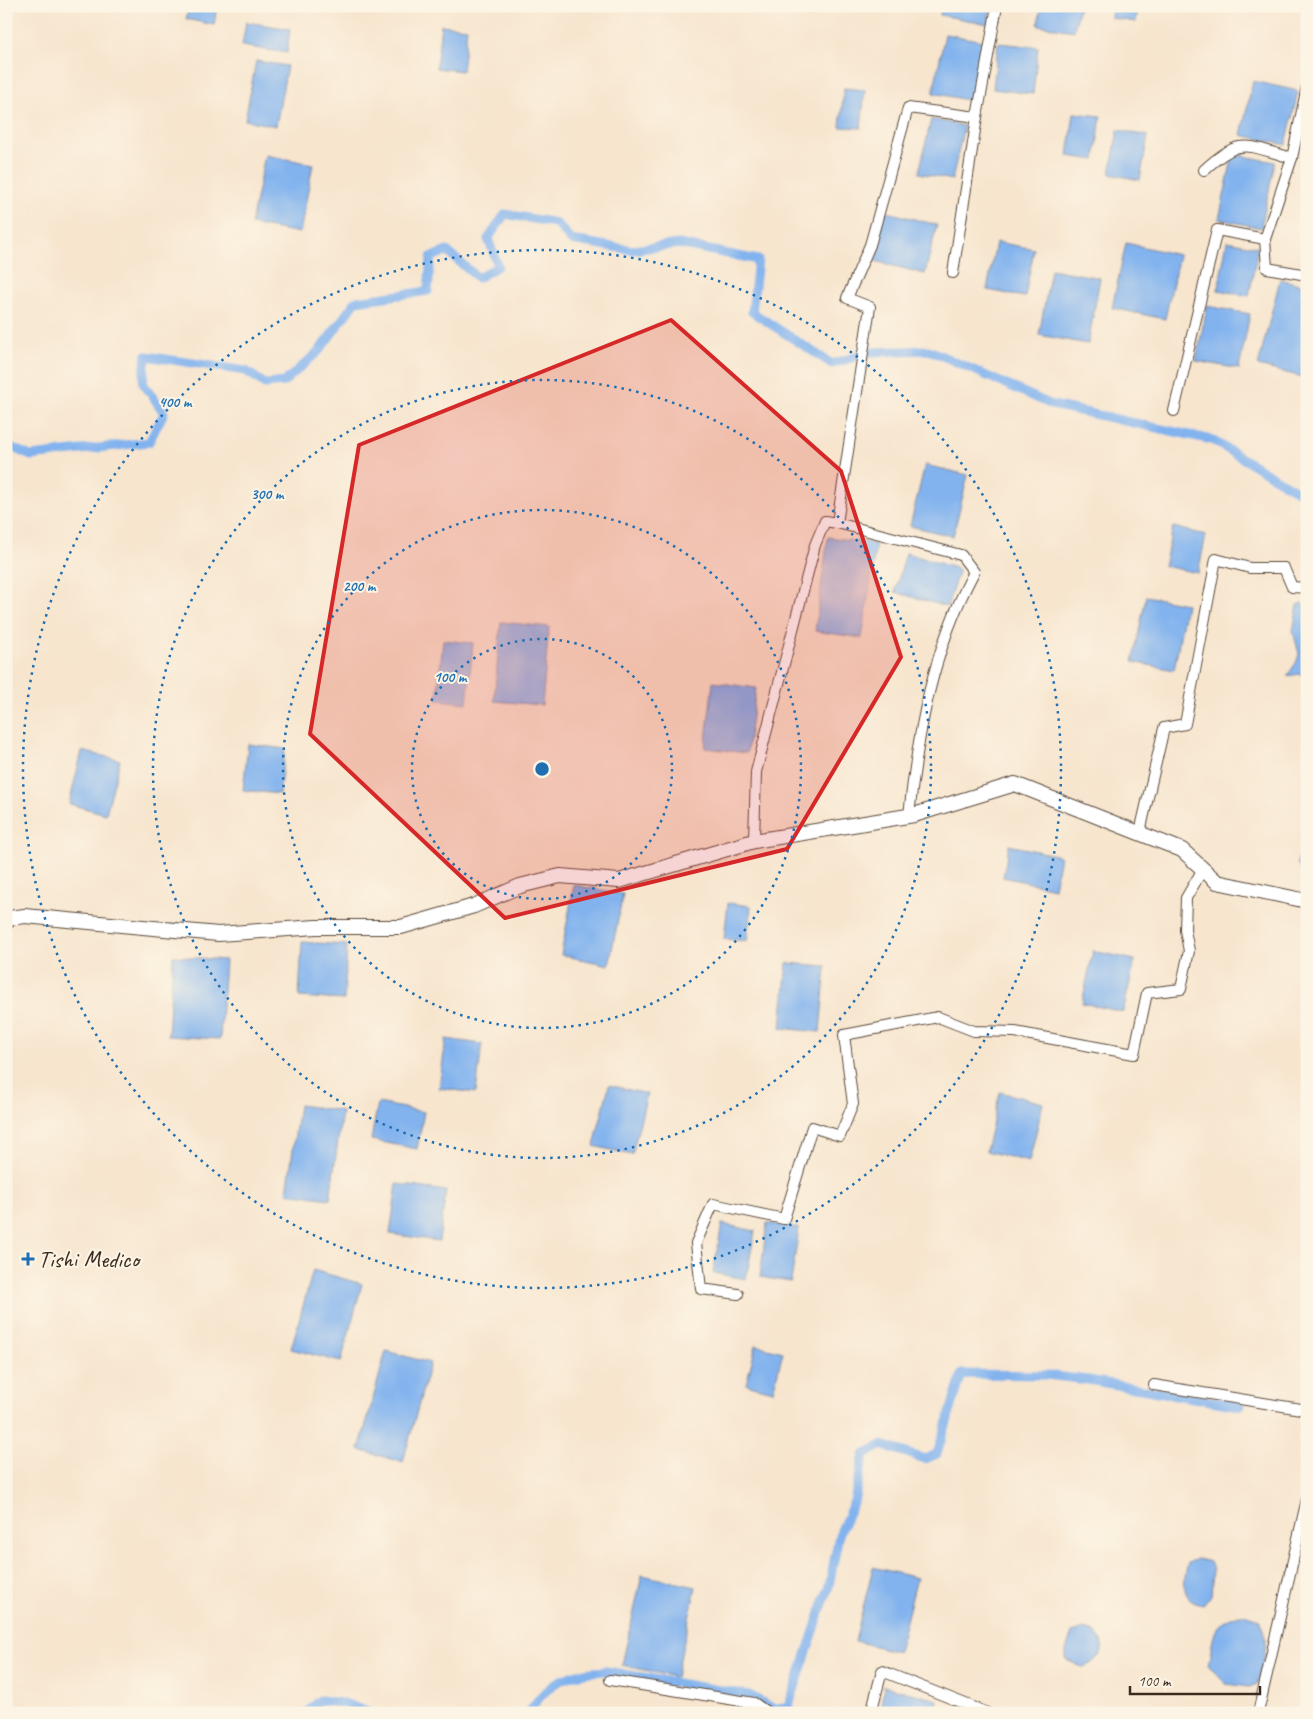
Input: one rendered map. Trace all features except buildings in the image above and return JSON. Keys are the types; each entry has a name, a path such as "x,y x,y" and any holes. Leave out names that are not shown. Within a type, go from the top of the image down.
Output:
{"street":[{"path":"953,273 976,117 997,6"},
{"path":"1307,86 1292,158 1265,239 1267,268 1307,275"},
{"path":"837,523 870,307 847,298 870,245 908,108 976,117"},
{"path":"1204,170 1223,153 1241,145 1292,158"},
{"path":"1174,411 1218,230 1265,239"},
{"path":"754,841 756,772 815,545 825,521 960,555 974,572 958,602 928,693 916,748 908,816"},
{"path":"1140,832 1164,728 1185,724 1216,559 1250,568 1284,568 1292,587 1307,588"},
{"path":"7,919 25,916 71,919 154,929 218,934 316,927 401,927 474,906 520,886 560,876 619,881 754,841 908,816 1015,784 1182,850 1217,882 1307,901"},
{"path":"738,1294 701,1289 696,1243 713,1204 784,1220 812,1127 840,1136 853,1104 844,1035 938,1017 974,1031 1015,1032 1067,1044 1134,1054 1147,993 1181,989 1189,951 1184,930 1186,898 1203,870"},
{"path":"1154,1385 1307,1410"},
{"path":"1258,1713 1307,1499"},
{"path":"871,1713 882,1671 988,1713"},
{"path":"610,1680 754,1703 768,1713"}],"highlighted area":[{"path":"671,320 841,471 901,657 787,849 505,918 310,734 359,445"}],"water":[{"path":"189,6 217,6 214,25 186,19"},
{"path":"786,6 813,6 812,17 785,14"},
{"path":"941,6 991,6 988,24 940,15"},
{"path":"1041,6 1079,6 1074,31 1038,25"},
{"path":"1112,6 1138,6 1136,22 1111,18"},
{"path":"246,22 290,29 287,53 242,46"},
{"path":"441,25 467,28 462,71 436,68"},
{"path":"945,34 983,41 972,101 933,93"},
{"path":"998,43 1038,47 1033,94 993,89"},
{"path":"256,61 287,66 276,126 245,120"},
{"path":"1253,81 1298,91 1286,145 1241,135"},
{"path":"844,88 865,90 861,128 840,127"},
{"path":"1074,113 1101,116 1095,160 1068,156"},
{"path":"931,119 964,126 952,180 919,173"},
{"path":"1118,130 1148,136 1140,180 1110,174"},
{"path":"1233,154 1275,162 1261,228 1219,219"},
{"path":"265,155 313,164 300,233 251,224"},
{"path":"884,211 937,225 925,274 871,260"},
{"path":"1227,241 1258,247 1249,296 1218,290"},
{"path":"996,242 1034,249 1025,297 987,290"},
{"path":"1126,243 1179,255 1165,319 1112,308"},
{"path":"1051,269 1100,278 1088,344 1039,335"},
{"path":"1280,279 1307,286 1307,378 1258,366"},
{"path":"1207,306 1250,314 1239,369 1196,361"},
{"path":"925,465 968,475 953,536 910,526"},
{"path":"1173,527 1206,535 1198,573 1164,566"},
{"path":"828,537 876,544 862,638 815,631"},
{"path":"906,553 959,569 947,607 895,592"},
{"path":"1146,596 1186,604 1174,670 1133,662"},
{"path":"1301,603 1307,606 1307,679 1300,674 1287,676 1296,663 1299,654 1293,631 1298,605"},
{"path":"501,622 549,627 542,705 494,701"},
{"path":"443,640 473,643 467,703 437,700"},
{"path":"713,682 756,688 747,753 705,748"},
{"path":"248,744 285,749 279,794 243,790"},
{"path":"82,751 120,760 106,814 69,804"},
{"path":"1307,830 1307,876 1304,876 1297,863"},
{"path":"1009,845 1060,856 1054,888 1003,877"},
{"path":"574,885 623,894 609,965 561,955"},
{"path":"728,903 751,906 747,941 724,939"},
{"path":"302,942 347,945 344,1000 299,997"},
{"path":"1093,951 1135,960 1123,1012 1082,1003"},
{"path":"173,956 225,960 220,1039 168,1036"},
{"path":"787,963 826,966 820,1032 781,1028"},
{"path":"446,1039 482,1044 476,1093 439,1088"},
{"path":"609,1085 647,1094 632,1155 594,1146"},
{"path":"1000,1092 1043,1103 1029,1162 986,1151"},
{"path":"378,1103 424,1112 417,1149 371,1140"},
{"path":"299,1105 342,1111 330,1199 287,1193"},
{"path":"397,1184 446,1191 439,1241 390,1234"},
{"path":"767,1223 799,1228 791,1282 760,1277"},
{"path":"722,1224 755,1231 746,1279 713,1273"},
{"path":"313,1270 362,1284 341,1362 291,1349"},
{"path":"756,1345 783,1352 773,1391 746,1384"},
{"path":"386,1351 430,1363 403,1462 359,1450"},
{"path":"1197,1559 1210,1562 1213,1570 1211,1597 1203,1604 1190,1599 1184,1583 1188,1563"},
{"path":"873,1567 917,1578 898,1652 855,1641"},
{"path":"642,1575 696,1587 676,1677 622,1665"},
{"path":"1244,1614 1259,1619 1265,1644 1264,1658 1257,1684 1249,1687 1226,1684 1208,1665 1216,1630 1225,1620"},
{"path":"1083,1629 1095,1632 1102,1644 1099,1656 1085,1668 1066,1660 1066,1651 1072,1632"},
{"path":"884,1686 938,1700 935,1713 880,1713"}],"waterway":[{"path":"6,445 31,456 149,442 164,413 143,383 146,356 246,371 265,384 284,382 319,351 356,301 428,291 431,257 447,251 478,278 498,266 488,239 505,214 556,223 571,240 632,250 679,244 758,260 752,312 832,364 871,352 929,350 1052,405 1212,440 1307,497"},
{"path":"528,1713 541,1696 564,1679 588,1672 606,1671 749,1695 777,1710 789,1705 829,1586 839,1535 854,1501 864,1455 882,1445 925,1459 937,1454 962,1374 1046,1375 1088,1380 1240,1406"},
{"path":"306,1713 320,1700 347,1704 370,1713"}],"place":[{"name":"Tishi Medico","path":"28,1259"}]}
